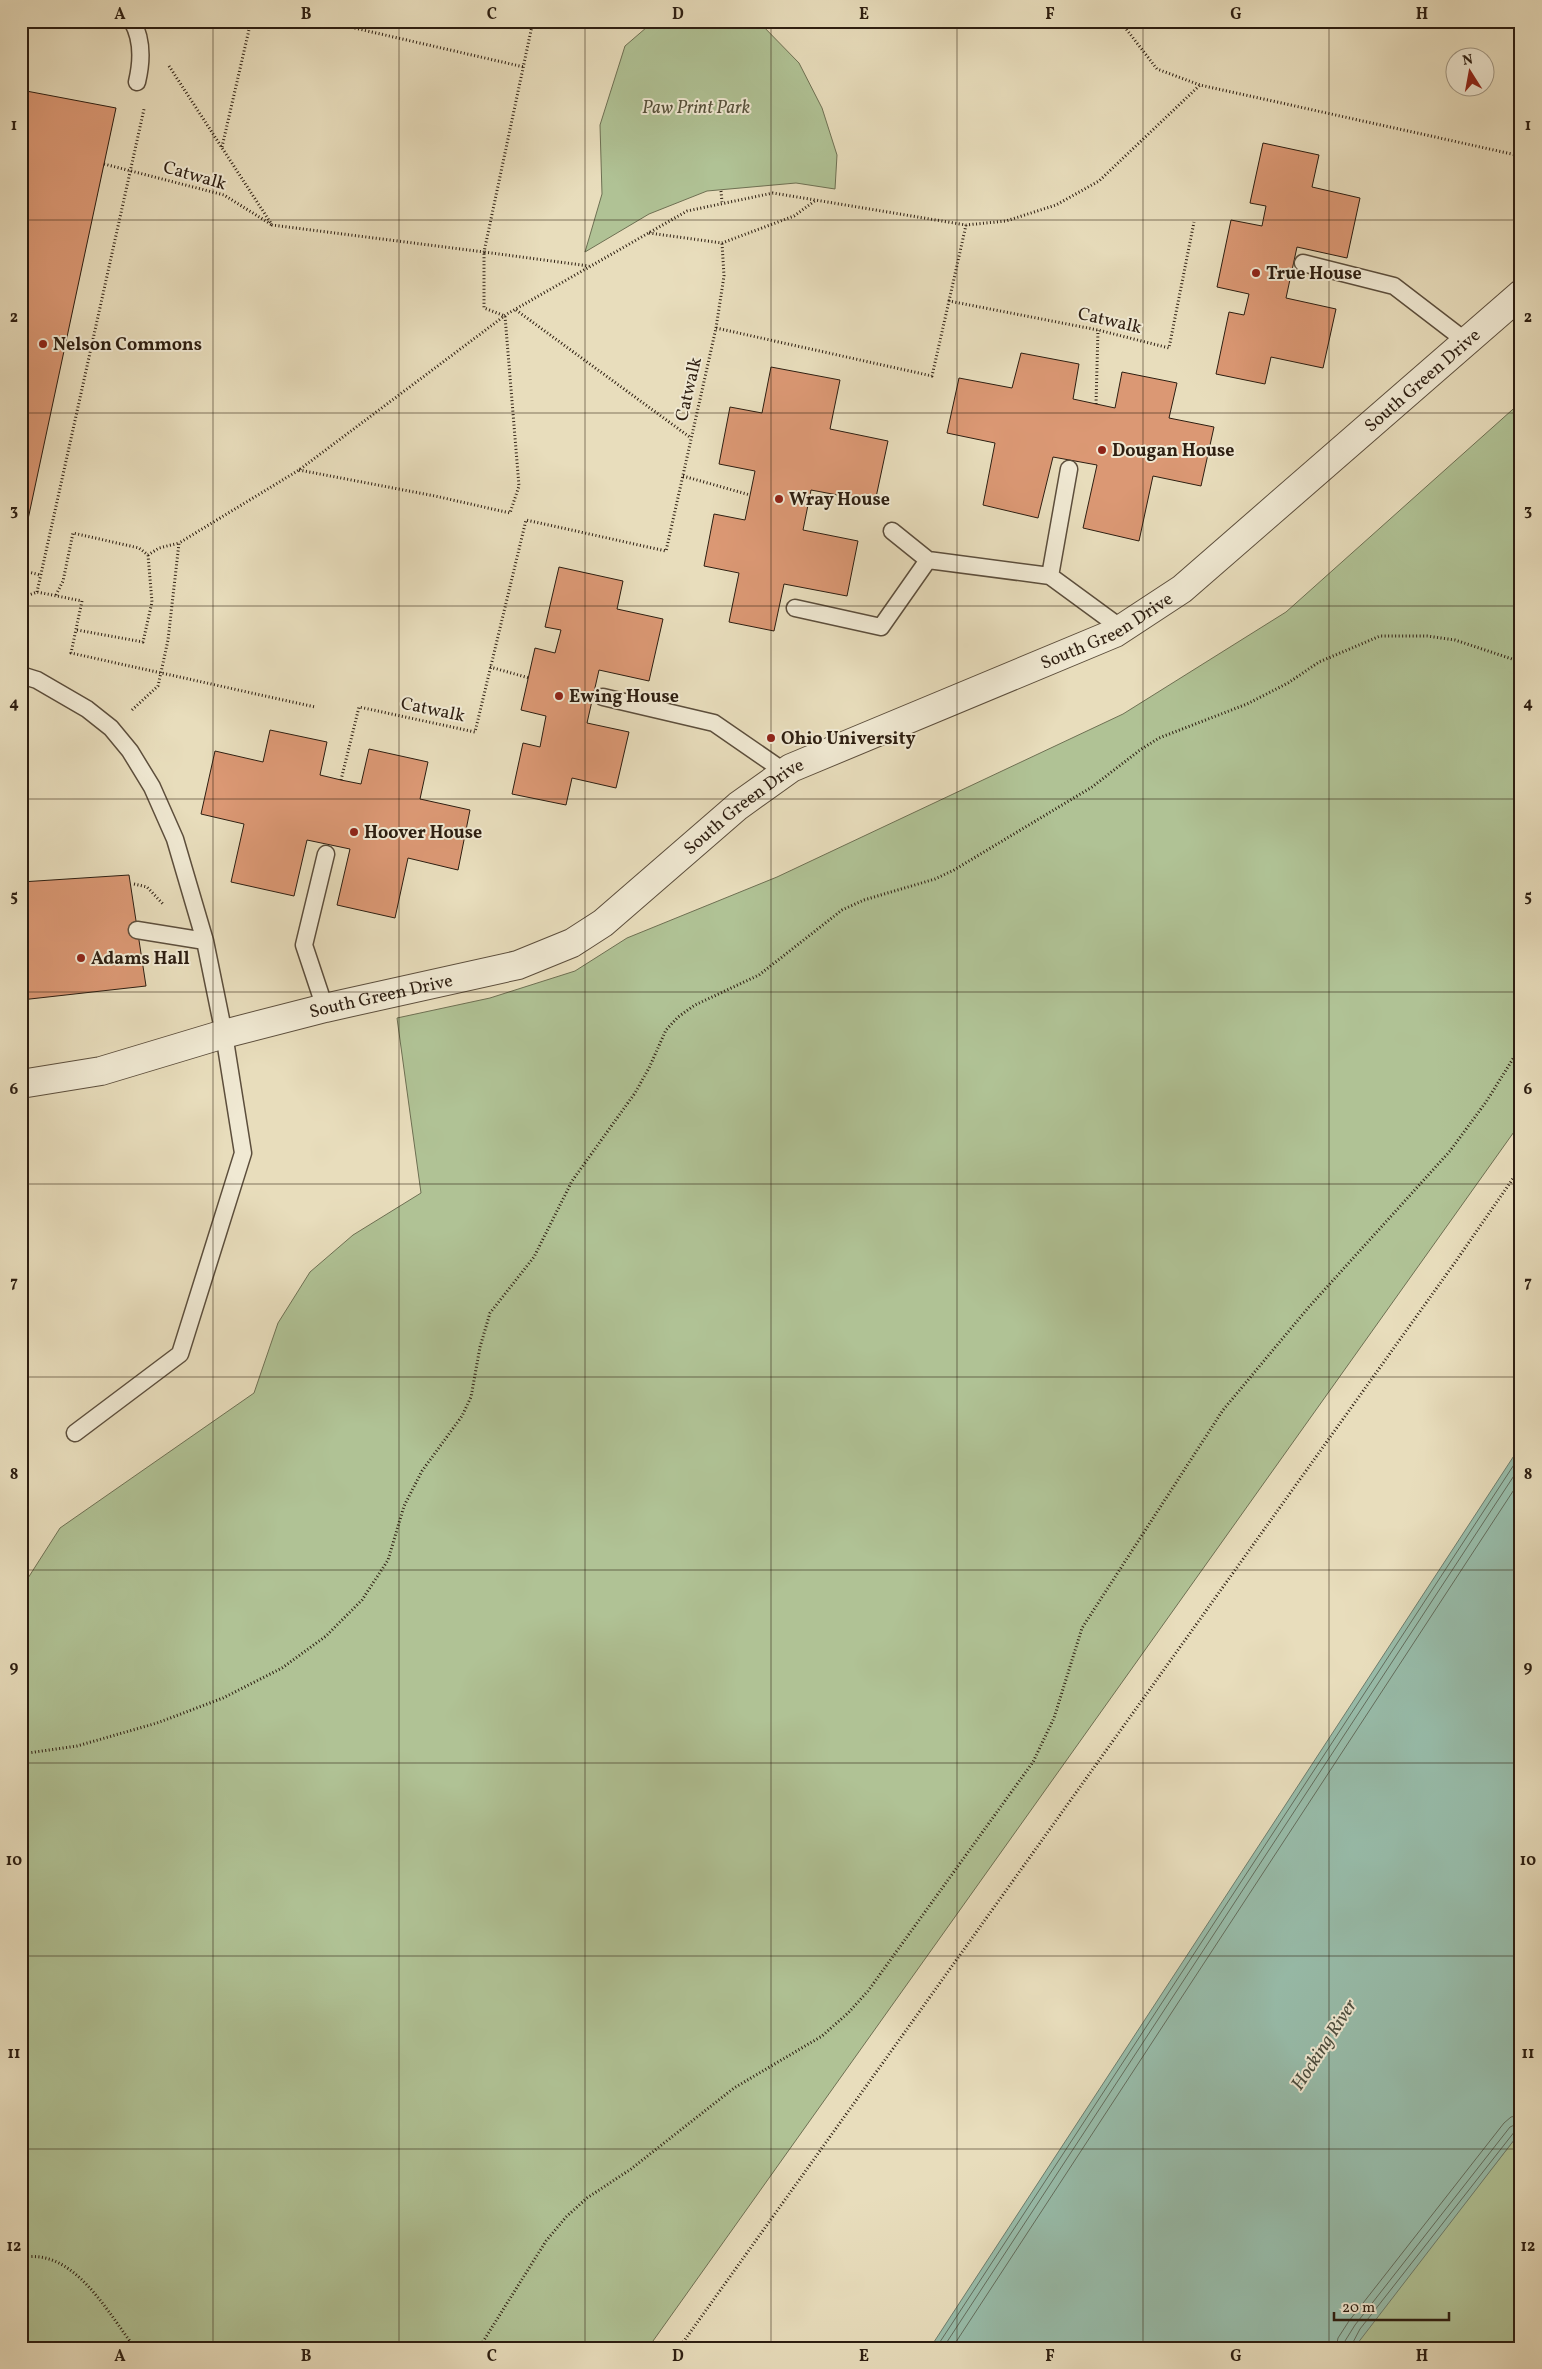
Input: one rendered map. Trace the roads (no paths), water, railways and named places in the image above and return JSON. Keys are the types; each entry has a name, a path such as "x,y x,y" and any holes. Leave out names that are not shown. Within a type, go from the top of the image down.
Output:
{"street":[{"name":"South Green Drive","path":"21,1084 100,1071 224,1034 325,1008 518,965 572,943 603,923 738,806 785,772 1115,633 1182,589 1521,294"}],"lane":[{"path":"136,27 141,65 137,82"},
{"path":"1303,263 1394,286 1467,342"},
{"path":"1050,576 1069,469"},
{"path":"892,531 928,560 1050,576 1121,628"},
{"path":"795,608 881,627 928,560"},
{"path":"21,675 37,680 87,709 111,728 130,751 152,787 175,839 206,941 244,1153 180,1354 75,1433"},
{"path":"603,697 714,723 785,772"},
{"path":"325,1008 304,945 326,854"},
{"path":"137,930 206,941"}],"water":[{"name":"Hocking River","path":"1521,1445 1521,2131 1354,2348 930,2348"}],"place":[{"name":"True House","path":"1256,273"},
{"name":"Nelson Commons","path":"43,344"},
{"name":"Dougan House","path":"1102,450"},
{"name":"Wray House","path":"779,499"},
{"name":"Ewing House","path":"559,696"},
{"name":"Ohio University","path":"771,738"},
{"name":"Hoover House","path":"354,832"},
{"name":"Adams Hall","path":"81,958"}],"park label":[{"name":"Paw Print Park","path":"696,107"}]}
